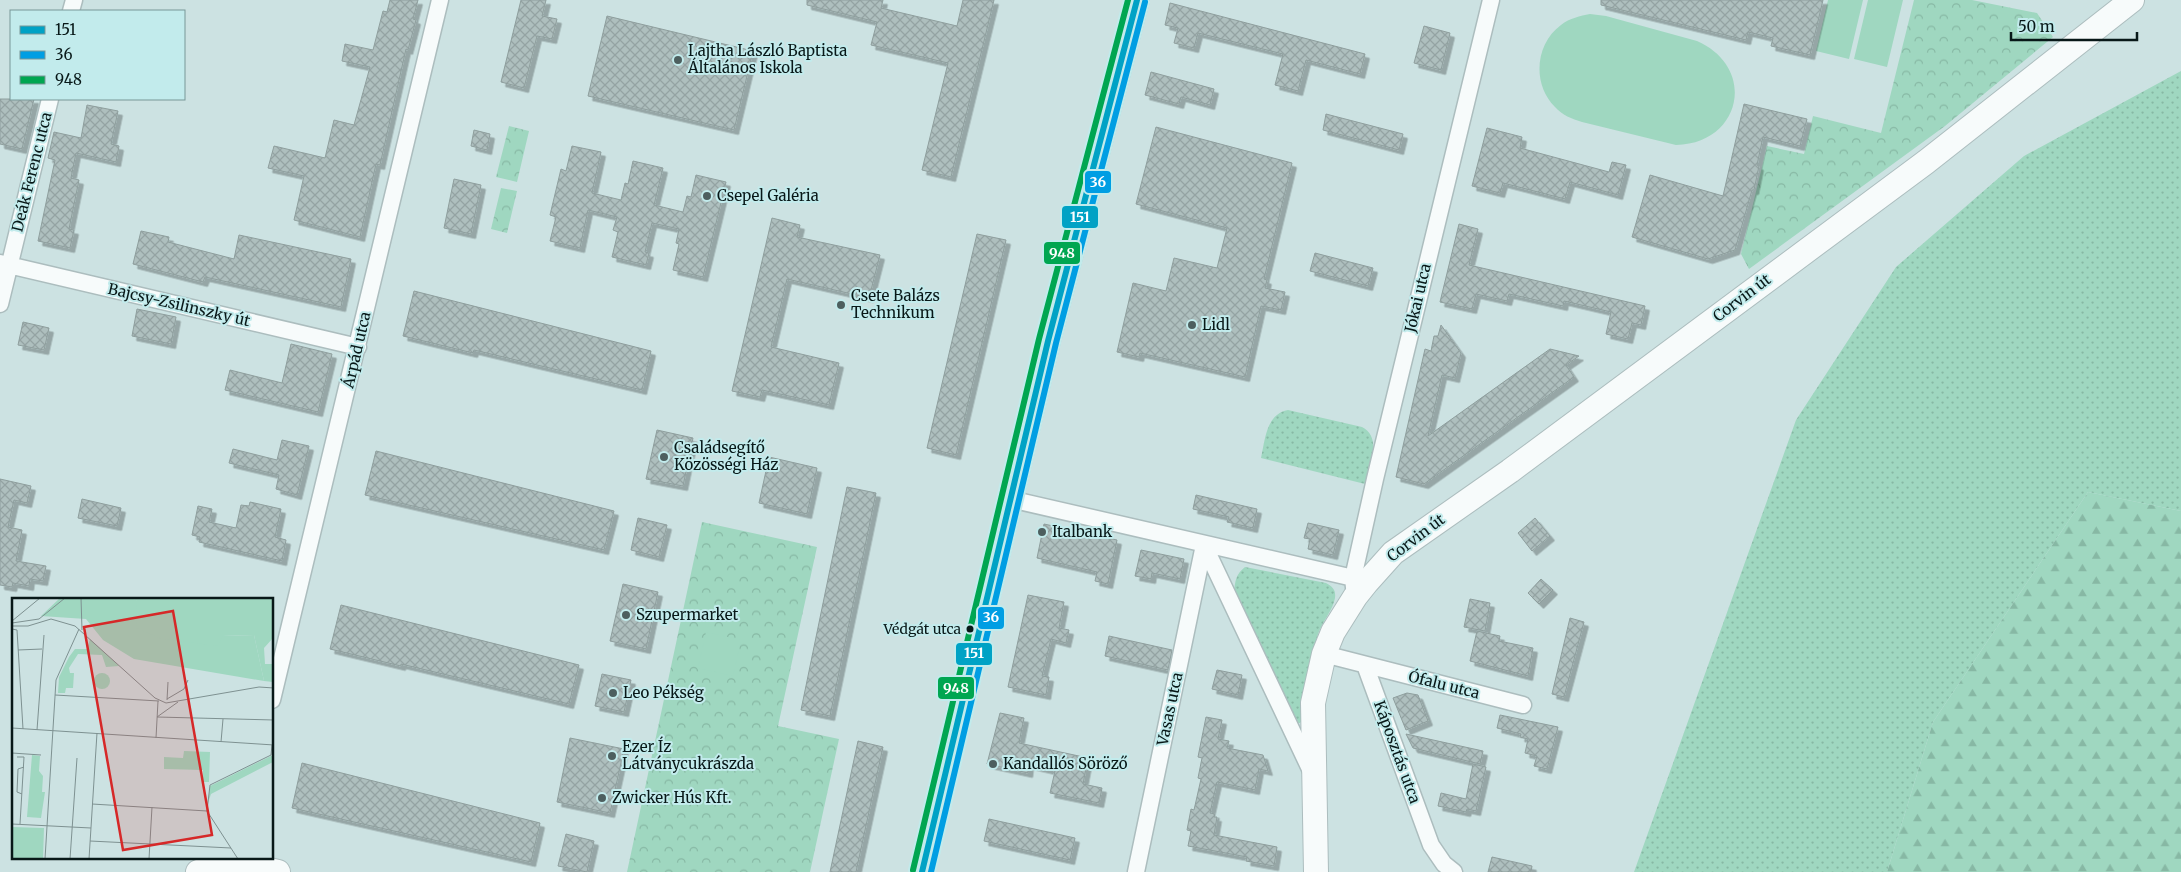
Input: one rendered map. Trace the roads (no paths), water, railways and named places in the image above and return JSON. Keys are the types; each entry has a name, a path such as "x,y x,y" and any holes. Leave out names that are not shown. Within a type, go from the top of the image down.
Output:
{"main road":[{"path":"922,872 1010,499 1073,243 1137,0"},
{"name":"Corvin út","path":"1358,585 1393,553 1510,471 1918,168 2132,0"},
{"path":"1316,872 1313,703 1324,654 1358,585"},
{"path":"198,872 220,862 234,860 278,872"}],"street":[{"name":"Árpád utca","path":"274,692 440,0"},
{"name":"Jókai utca","path":"1358,585 1443,192 1491,0"},
{"name":"Deák Ferenc utca","path":"0,304 4,264 50,100"},
{"name":"Bajcsy-Zsilinszky út","path":"4,264 358,347"},
{"path":"1010,499 1204,545 1358,585"},
{"path":"1204,545 1313,775"},
{"name":"Vasas utca","path":"1136,872 1204,545"},
{"path":"1324,654 1365,665"},
{"name":"Ófalu utca","path":"1365,665 1523,705"},
{"name":"Káposztás utca","path":"1365,665 1431,845 1444,864 1454,872"}],"place":[{"name":"Lajtha László Baptista Általános Iskola","path":"678,60"},
{"name":"Csepel Galéria","path":"707,196"},
{"name":"Csete Balázs Technikum","path":"841,305"},
{"name":"Lidl","path":"1192,325"},
{"name":"Családsegítő Közösségi Ház","path":"664,457"},
{"name":"Italbank","path":"1042,532"},
{"name":"Szupermarket","path":"626,615"},
{"name":"Védgát utca","path":"970,629"},
{"name":"Leo Pékség","path":"613,693"},
{"name":"Ezer Íz Látványcukrászda","path":"612,756"},
{"name":"Kandallós Söröző","path":"993,764"},
{"name":"Zwicker Hús Kft.","path":"602,798"}]}
